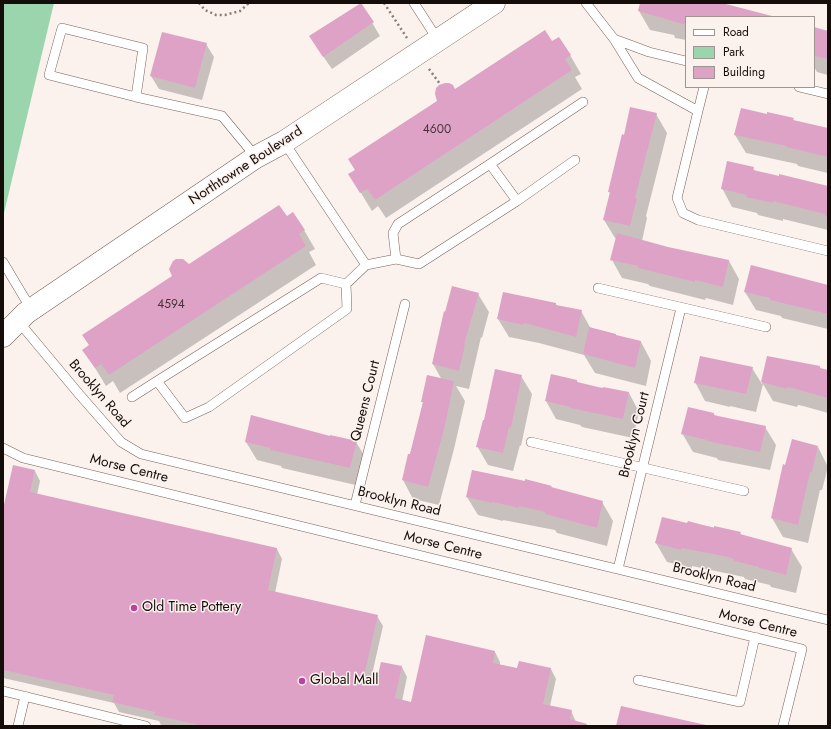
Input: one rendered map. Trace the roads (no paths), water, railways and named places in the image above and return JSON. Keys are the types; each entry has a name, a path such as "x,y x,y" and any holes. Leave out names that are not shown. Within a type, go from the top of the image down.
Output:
{"street":[{"name":"Northtowne Boulevard","path":"17,322 256,157 284,142 494,3"}],"lane":[{"path":"414,3 438,40"},
{"path":"586,3 614,39 638,78 698,111"},
{"path":"136,97 143,48 62,28 49,75 136,97 222,116 256,157"},
{"path":"614,39 649,52 685,61"},
{"path":"704,88 677,198 683,213 698,220 828,251"},
{"path":"802,88 828,94"},
{"path":"396,259 393,233 398,224 583,102"},
{"path":"284,142 366,265"},
{"path":"157,381 185,418 203,410 347,308 346,284 366,265 396,259 419,264 517,201 575,160"},
{"path":"490,164 517,201"},
{"name":"Brooklyn Road","path":"3,262 17,322 121,442 141,454 828,620"},
{"path":"132,397 321,278 346,284"},
{"path":"598,288 766,327"},
{"name":"Queens Court","path":"355,505 405,304"},
{"name":"Brooklyn Court","path":"618,569 681,308"},
{"path":"531,442 744,491"},
{"name":"Morse Centre","path":"3,448 23,458 802,649 782,726"},
{"path":"638,680 740,702 755,637"},
{"path":"3,691 146,726"},
{"path":"18,726 25,696"}],"place":[{"name":"Old Time Pottery","path":"134,608"},
{"name":"Global Mall","path":"302,681"}]}
